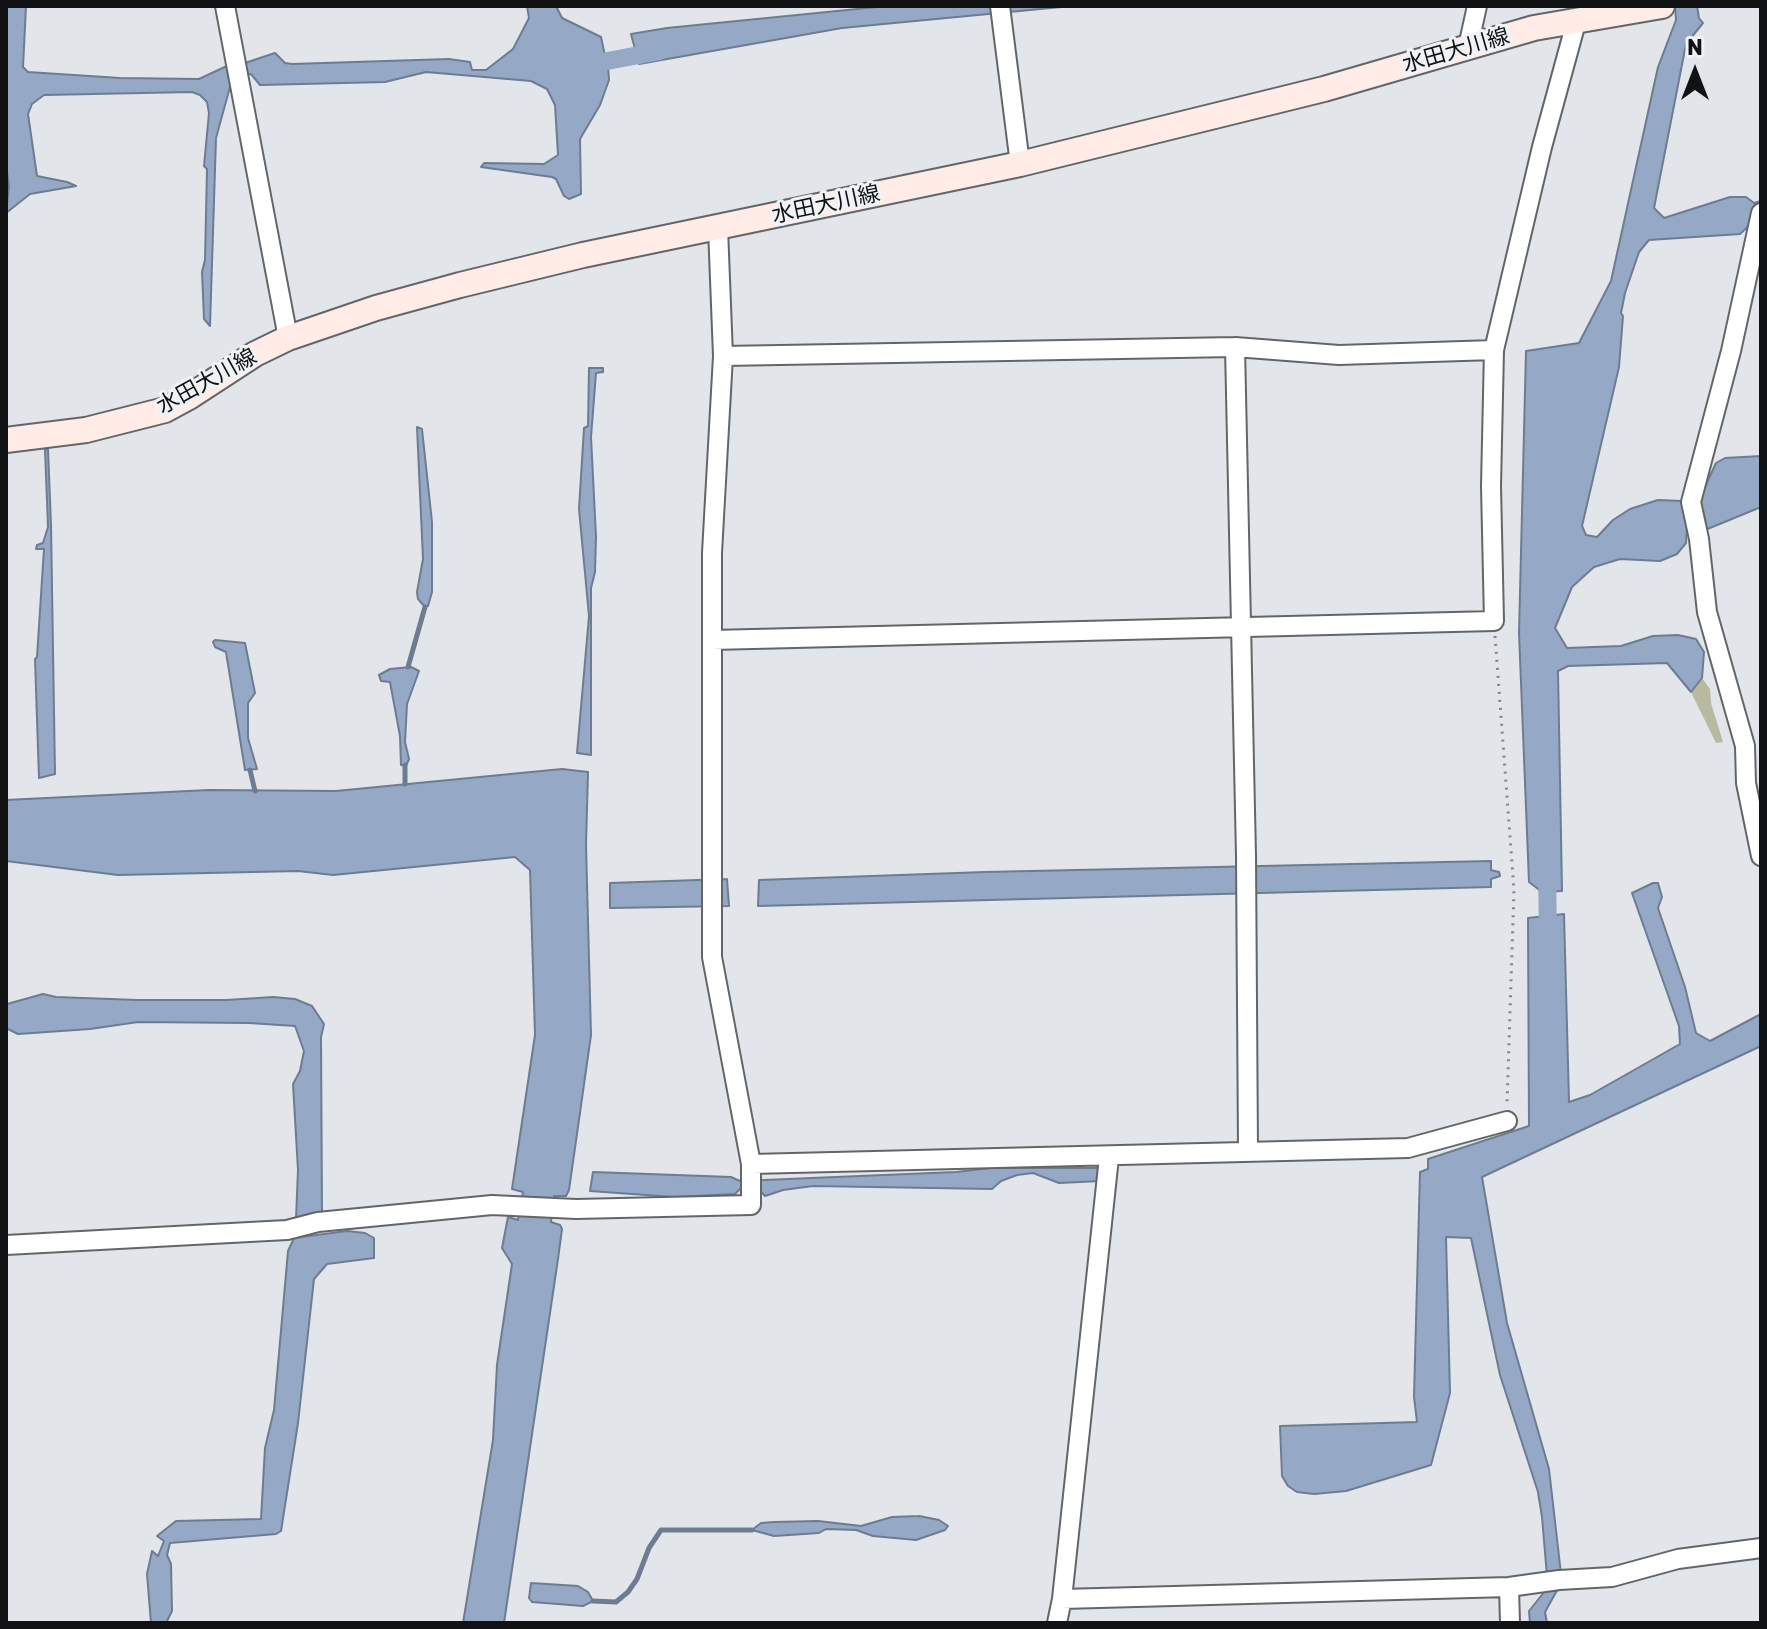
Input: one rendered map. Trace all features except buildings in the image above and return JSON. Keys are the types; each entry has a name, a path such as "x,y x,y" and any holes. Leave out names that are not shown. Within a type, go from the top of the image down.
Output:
{"main road":[{"name":"水田大川線","path":"6,440 86,430 165,410 255,354 288,338 376,308 460,285 583,255 1020,164 1310,93 1534,28 1662,6"}],"street":[{"path":"225,6 288,338"},
{"path":"1468,47 1477,6"},
{"path":"1001,11 1020,164"},
{"path":"712,640 1494,621 1491,486 1494,350 1542,147 1577,19"},
{"path":"1761,213 1731,351 1691,502 1699,539 1707,612 1745,746 1746,783 1761,856"},
{"path":"6,1245 287,1230 318,1222 492,1205 576,1209 751,1205 751,1164 712,957 712,553 723,356 718,228"},
{"path":"723,356 1235,347 1339,355 1494,350"},
{"path":"1235,347 1246,856 1248,1150"},
{"path":"751,1164 1408,1148 1507,1121"},
{"path":"1057,1623 1109,1157"},
{"path":"1062,1599 1518,1586 1612,1577 1678,1559 1761,1548"},
{"path":"1510,1623 1518,1586"}],"path":[{"path":"1494,621 1514,890 1507,1121"}],"green space":[{"path":"1702,678 1710,689 1723,742 1716,743 1691,692"}],"water":[{"path":"6,6 26,6 23,67 28,72 199,79 229,65 233,67 275,53 285,63 292,64 449,59 470,62 472,70 486,70 513,49 529,18 527,6 556,6 562,18 601,37 605,56 625,55 626,63 608,66 609,80 600,105 580,139 581,194 569,199 552,177 481,167 484,163 544,164 558,155 555,105 547,89 531,81 426,72 385,82 260,85 251,74 233,76 216,138 210,326 204,319 202,272 205,260 207,102 192,92 44,95 32,104 28,114 37,176 76,186 30,194 6,213 9,187 6,165"},
{"path":"887,6 1072,6 842,28 639,64 631,34 667,28"},
{"path":"1675,6 1697,6 1703,23 1686,44 1654,208 1664,218 1730,197 1746,197 1754,203 1761,201 1761,219 1755,220 1740,234 1649,240 1639,252 1625,293 1619,367 1582,526 1586,535 1597,537 1613,520 1630,509 1658,500 1681,501 1685,515 1700,508 1703,491 1716,463 1725,458 1761,456 1761,507 1705,530 1687,527 1686,543 1677,554 1660,561 1620,559 1594,567 1572,587 1555,628 1567,648 1621,646 1653,636 1678,635 1696,639 1704,652 1702,678 1691,692 1667,663 1568,666 1558,671 1562,891 1542,892 1529,882 1519,633 1526,351 1579,343 1611,281 1658,67 1676,20"},
{"path":"589,368 603,368 603,372 596,373 591,437 596,537 595,572 591,588 591,755 577,753 589,616 579,509 584,428 588,426"},
{"path":"417,427 422,429 432,522 432,592 425,607 418,599 417,592 423,559"},
{"path":"45,449 48,449 51,525 55,774 39,778 35,659 44,549 36,549 43,543 48,527"},
{"path":"215,640 245,643 255,693 248,703 248,738 257,769 245,770 226,652 215,647"},
{"path":"411,667 419,671 407,704 405,742 409,759 406,766 401,765 400,736 390,682 381,681 379,675 390,669"},
{"path":"562,769 588,772 586,845 591,1035 569,1190 566,1196 554,1196 551,1222 562,1229 504,1623 463,1623 493,1440 497,1365 512,1264 502,1248 508,1217 518,1220 523,1192 512,1189 535,1035 530,870 515,857 333,875 298,871 118,875 6,861 6,800 209,790 336,791"},
{"path":"1491,861 1491,870 1499,872 1500,876 1491,879 1491,887 758,906 759,880"},
{"path":"727,879 729,906 610,908 610,883"},
{"path":"1658,883 1662,897 1658,908 1685,987 1696,1033 1710,1041 1761,1014 1761,1046 1482,1177 1507,1323 1549,1469 1561,1574 1560,1585 1545,1612 1547,1623 1530,1623 1529,1611 1545,1591 1547,1576 1542,1517 1538,1492 1500,1375 1471,1238 1446,1237 1450,1393 1431,1465 1346,1491 1297,1492 1288,1486 1282,1476 1280,1426 1417,1422 1414,1397 1420,1172 1428,1169 1428,1159 1529,1126 1528,918 1564,914 1569,1102 1590,1095 1680,1044 1679,1026 1632,893"},
{"path":"43,994 137,1000 273,997 295,999 312,1006 324,1024 321,1037 322,1215 296,1219 298,1170 293,1084 300,1071 304,1051 295,1026 138,1022 18,1034 6,1028 7,1004"},
{"path":"990,1168 1098,1168 1104,1173 1101,1181 1059,1183 1033,1173 1017,1175 1001,1181 992,1189 813,1186 765,1196 758,1188 740,1189 735,1194 674,1197 590,1191 593,1172 731,1177 740,1181"},
{"path":"347,1231 365,1233 374,1238 374,1258 327,1264 314,1279 298,1423 281,1531 276,1534 170,1543 167,1555 171,1564 172,1611 166,1623 151,1623 147,1574 152,1551 158,1556 164,1541 157,1536 176,1521 261,1519 265,1448 274,1410 288,1251 294,1238"},
{"path":"919,1516 939,1520 948,1526 945,1530 916,1540 873,1536 856,1530 826,1529 819,1533 774,1536 752,1530 761,1523 818,1521 861,1526 892,1517"},
{"path":"531,1583 578,1586 588,1592 593,1601 583,1606 532,1602 529,1598"}],"waterway":[{"path":"602,62 660,51"},
{"path":"408,667 425,607"},
{"path":"405,765 405,784"},
{"path":"250,770 255,791"},
{"path":"1547,869 1548,939"},
{"path":"593,1601 616,1602 628,1592 661,1530 752,1530"}]}
